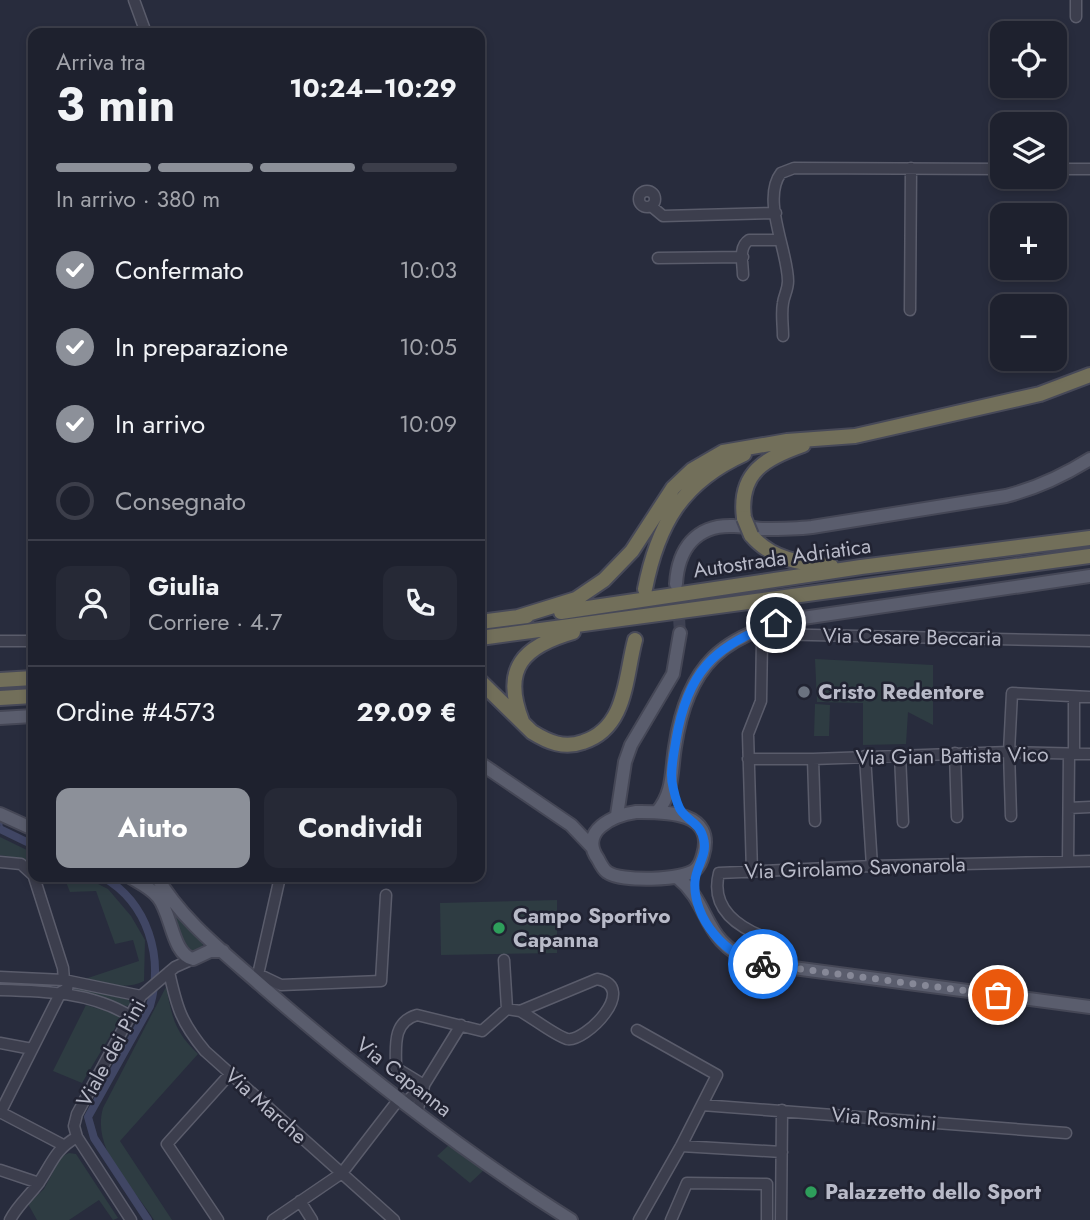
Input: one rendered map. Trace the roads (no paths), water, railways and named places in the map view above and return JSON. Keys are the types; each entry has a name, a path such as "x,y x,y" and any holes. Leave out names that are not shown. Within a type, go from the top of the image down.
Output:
{"highway":[{"path":"519,617 576,599 604,580 632,551 673,488 692,470 723,452 787,440 855,436 1040,394 1090,375"},
{"path":"817,439 777,454 760,465 746,487 744,518 751,535 761,546 777,556 795,562 861,568"},
{"path":"645,589 653,551 664,524 685,495 713,470 761,447"},
{"name":"Autostrada Adriatica","path":"485,621 1090,538"},
{"name":"Autostrada Adriatica","path":"485,637 1090,556"},
{"path":"522,722 516,705 514,684 519,665 527,654 548,639 624,617"},
{"path":"485,686 540,738 562,744 583,742 603,732 611,724 620,705 635,640"},
{"path":"0,680 28,678"},
{"path":"0,698 28,696"}],"main road":[{"path":"676,584 677,565 683,552 703,532 714,528 732,526 786,530 1006,496 1037,488 1090,459"},
{"path":"657,812 668,796 672,783 680,718 691,686 706,664 727,646 749,633 776,623 803,618 1090,576"},
{"path":"617,815 625,762 631,745 673,674 680,633"},
{"path":"0,718 28,716"},
{"path":"485,766 571,825 592,847 607,872 622,879 677,877 696,869"},
{"path":"672,783 684,815"},
{"path":"622,791 636,812"},
{"path":"592,847 594,835 602,825 617,815 636,812 684,815 694,821 702,832 705,844 703,857 696,869 695,897"},
{"path":"0,814 28,827"},
{"path":"571,825 602,825"},
{"path":"677,877 695,897 706,921 724,946 739,957 755,963 1090,1007"},
{"path":"138,882 164,905 180,952 198,956 223,951"},
{"name":"Via Capanna","path":"161,882 207,938 258,978 319,1036 500,1174 571,1220"},
{"path":"198,956 208,946 207,938"}],"street":[{"path":"134,0 144,28"},
{"path":"1076,0 1076,17"},
{"path":"910,310 911,168"},
{"path":"783,336 783,302 788,291 788,278 779,240 775,186 781,173 787,169 990,169"},
{"path":"1067,169 1090,169"},
{"path":"651,206 663,216 776,213"},
{"path":"743,275 743,247 749,240 779,240"},
{"path":"658,258 743,257"},
{"name":"Via Cesare Beccaria","path":"752,872 748,734 761,701 762,638 767,634 1090,641"},
{"path":"0,641 28,641"},
{"path":"1011,816 1009,752 1012,693 1090,697"},
{"path":"1068,861 1074,696"},
{"name":"Via Gian Battista Vico","path":"748,759 1009,752 1090,754"},
{"path":"955,754 957,817"},
{"path":"900,755 903,822"},
{"path":"865,756 872,866"},
{"path":"813,759 815,821"},
{"path":"1069,808 1090,807"},
{"name":"Via Girolamo Savonarola","path":"775,941 750,933 734,921 719,901 716,884 719,873 1090,861"},
{"path":"0,862 21,864 28,870"},
{"path":"36,882 63,968 64,980"},
{"path":"279,882 258,978 281,985 381,981 386,895"},
{"path":"172,970 180,952"},
{"name":"Viale dei Pini","path":"128,1219 76,1137 74,1126 77,1114 141,996 172,970 198,956"},
{"path":"504,960 507,1009"},
{"name":"Via Marche","path":"172,970 177,1010 183,1023 205,1051 394,1220"},
{"path":"0,977 64,980 141,996"},
{"path":"507,1009 520,1011 566,1039 576,1040 610,1006 614,996 606,981 597,979 520,1011"},
{"path":"61,992 59,983 64,980"},
{"path":"0,990 61,992 120,1009 130,1016"},
{"path":"61,992 0,1112 63,1145"},
{"path":"424,1085 396,1068 396,1035 407,1018 417,1015 482,1031 507,1009"},
{"path":"417,1112 424,1085 461,1025"},
{"path":"637,1030 717,1075 639,1220"},
{"path":"0,1043 32,1049"},
{"path":"218,1220 167,1144 230,1074"},
{"path":"273,1220 342,1173 402,1101 424,1085"},
{"name":"Via Rosmini","path":"702,1105 1066,1133"},
{"path":"781,1220 782,1110"},
{"path":"10,1220 22,1200 39,1183 63,1145 76,1137"},
{"path":"681,1146 782,1153"},
{"path":"0,1170 39,1183"},
{"path":"671,1220 687,1183 767,1184 768,1220"},
{"path":"300,1201 312,1220"}],"waterway":[{"path":"1,822 2,830"},
{"path":"2,830 28,843"},
{"path":"110,882 131,901 149,933 155,969 154,987 150,1006 88,1117 94,1138 148,1220"}],"tunnel":[{"path":"678,602 680,633"}],"place":[{"name":"Cristo Redentore","path":"804,692"},
{"name":"Campo Sportivo Capanna","path":"499,928"},
{"name":"Palazzetto dello Sport","path":"811,1192"}]}
